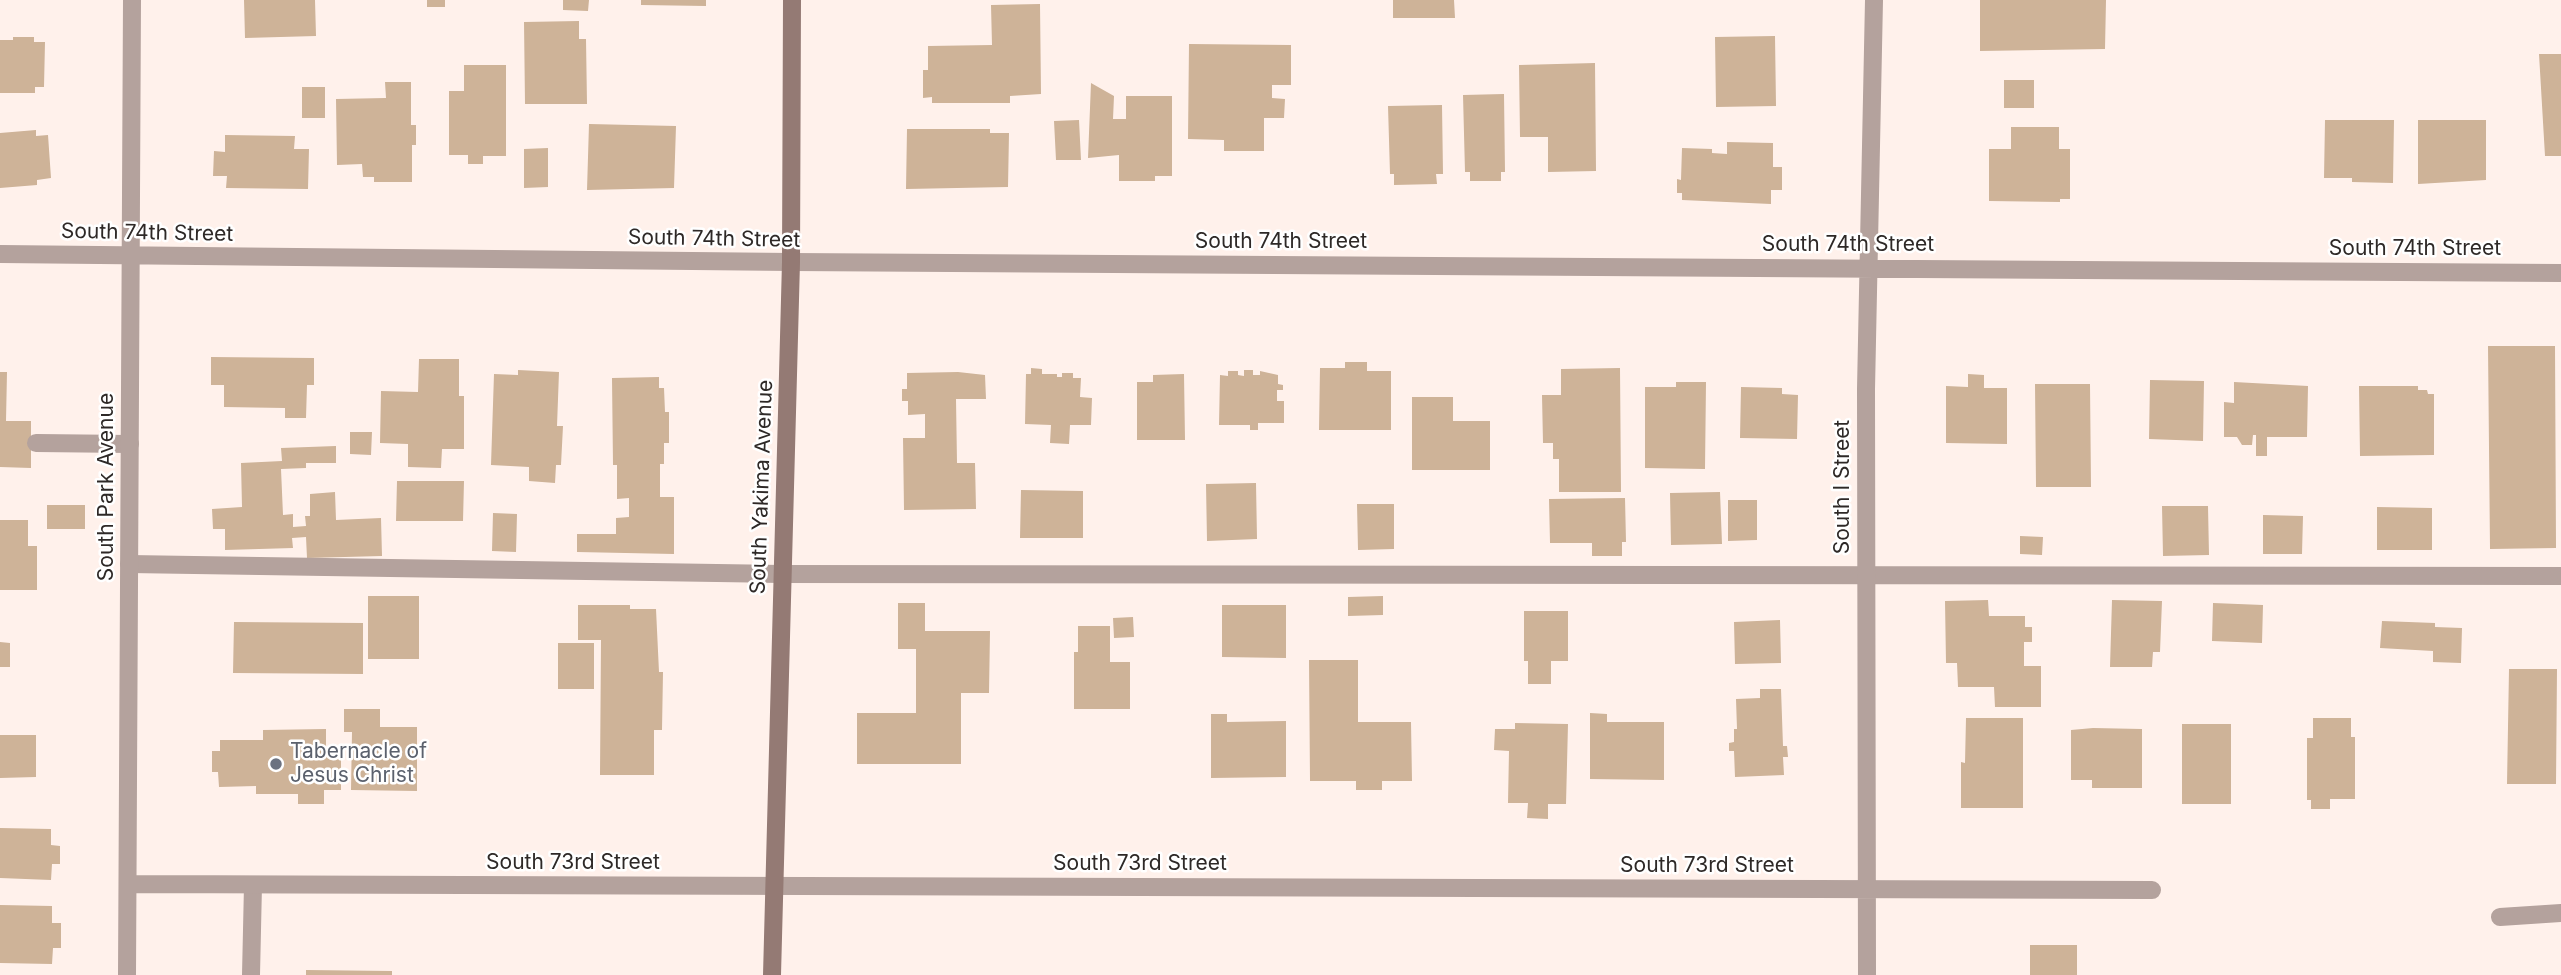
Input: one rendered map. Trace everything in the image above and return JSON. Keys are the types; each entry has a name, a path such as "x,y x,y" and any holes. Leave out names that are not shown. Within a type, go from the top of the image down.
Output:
{"main road":[{"name":"South Yakima Avenue","path":"772,975 772,886 791,262 792,0"}],"street":[{"name":"South Park Avenue","path":"127,975 132,0"},
{"name":"South I Street","path":"1867,975 1865,574 1874,0"},
{"name":"South 74th Street","path":"0,254 791,262 2561,273"},
{"path":"36,443 130,444"},
{"path":"129,564 782,574 2561,576"},
{"name":"South 73rd Street","path":"128,884 2152,890"},
{"path":"251,975 253,885"},
{"path":"2500,917 2561,913"}],"building":[{"path":"244,0 315,0 316,36 245,38"},
{"path":"427,0 445,0 445,7 427,7"},
{"path":"563,0 589,0 588,11 563,10"},
{"path":"641,0 706,0 706,6 641,5"},
{"path":"1393,0 1454,0 1455,18 1393,18"},
{"path":"1980,0 2106,0 2105,49 1980,51"},
{"path":"1040,4 1041,94 1010,96 1010,103 932,103 932,97 923,98 923,70 928,70 928,46 992,45 991,5"},
{"path":"579,21 579,39 586,39 587,104 525,104 524,22"},
{"path":"1775,36 1776,106 1716,107 1715,37"},
{"path":"13,37 34,37 34,42 45,42 44,87 35,87 35,93 0,93 0,40 13,40"},
{"path":"1189,44 1291,45 1291,85 1272,85 1272,98 1285,99 1284,118 1264,118 1264,151 1224,151 1224,140 1188,139"},
{"path":"2539,54 2561,54 2561,156 2545,156"},
{"path":"1595,63 1596,171 1548,172 1548,137 1520,137 1519,65"},
{"path":"464,65 506,65 506,156 483,156 483,164 468,164 468,155 449,155 449,91 464,91"},
{"path":"2004,80 2034,80 2034,108 2004,108"},
{"path":"385,82 411,82 411,125 416,125 416,145 412,145 412,182 374,182 374,177 363,177 362,164 337,165 336,99 386,98"},
{"path":"1091,83 1114,96 1113,119 1126,119 1126,96 1172,96 1172,176 1155,176 1155,181 1119,181 1119,155 1088,158"},
{"path":"302,87 325,87 325,118 302,118"},
{"path":"1504,94 1505,172 1501,172 1501,181 1470,181 1470,172 1465,172 1463,95"},
{"path":"1442,105 1443,174 1436,174 1437,184 1394,185 1394,174 1390,174 1388,106"},
{"path":"1079,120 1081,160 1056,160 1054,121"},
{"path":"2325,120 2394,120 2393,183 2324,178"},
{"path":"2418,120 2486,120 2486,180 2418,184"},
{"path":"589,124 676,126 674,188 587,190"},
{"path":"2011,127 2059,127 2059,149 2070,149 2070,199 2060,199 2060,202 1989,201 1989,149 2011,149"},
{"path":"907,129 990,129 990,133 1009,133 1008,187 906,189"},
{"path":"36,130 36,136 48,135 51,178 37,180 37,185 0,188 0,133"},
{"path":"225,135 295,136 294,149 309,149 308,189 226,188 227,176 213,176 214,151 225,152"},
{"path":"1727,142 1773,143 1773,167 1782,167 1782,190 1771,190 1771,204 1682,200 1682,193 1677,193 1677,179 1681,180 1682,148 1712,149 1712,153 1727,154"},
{"path":"548,148 548,187 524,188 524,149"},
{"path":"2488,346 2555,346 2556,548 2490,549"},
{"path":"211,357 314,358 314,385 307,385 306,418 285,418 285,408 224,407 224,385 211,385"},
{"path":"419,359 459,359 459,396 464,396 464,449 442,449 441,468 408,467 408,444 380,443 381,391 418,392"},
{"path":"1345,362 1367,362 1367,371 1391,371 1391,430 1319,430 1320,368 1345,368"},
{"path":"1031,368 1042,369 1042,374 1057,374 1057,377 1062,377 1062,373 1073,373 1073,378 1081,378 1080,397 1092,398 1091,425 1070,425 1069,444 1050,443 1051,425 1025,424 1026,374 1031,374"},
{"path":"1620,368 1621,492 1559,492 1559,459 1553,459 1553,443 1543,443 1542,395 1561,395 1561,369"},
{"path":"518,370 559,372 557,426 563,426 561,465 556,465 555,483 529,481 529,467 491,465 494,374 518,375"},
{"path":"1244,370 1253,370 1253,375 1260,375 1260,371 1278,375 1278,384 1283,385 1283,390 1277,390 1277,401 1284,401 1284,423 1258,423 1258,430 1250,430 1250,425 1219,425 1220,375 1228,376 1228,371 1238,371 1238,375 1244,376"},
{"path":"0,372 7,372 6,421 31,421 31,468 0,467"},
{"path":"958,372 985,375 986,399 956,399 957,463 975,463 976,509 904,510 903,438 925,438 925,414 908,415 908,401 902,401 902,389 907,389 907,373"},
{"path":"1184,374 1185,440 1137,440 1137,382 1153,382 1153,375"},
{"path":"1968,374 1984,375 1984,388 2007,388 2007,444 1946,443 1946,386 1968,387"},
{"path":"659,377 659,388 664,388 665,412 669,412 669,443 664,443 664,464 660,464 660,497 674,497 674,554 577,552 577,534 616,534 616,518 629,517 629,498 617,499 617,465 613,465 612,378"},
{"path":"2150,380 2204,381 2203,441 2149,439"},
{"path":"1676,382 1706,382 1705,469 1645,468 1645,387 1676,387"},
{"path":"2234,382 2308,386 2307,437 2267,437 2267,456 2256,456 2256,435 2253,435 2252,445 2242,445 2237,437 2224,437 2224,402 2234,403"},
{"path":"2035,384 2090,384 2091,487 2036,487"},
{"path":"2359,386 2418,386 2418,390 2427,390 2428,394 2434,394 2434,455 2360,456"},
{"path":"1741,387 1782,388 1782,394 1798,395 1797,439 1740,438"},
{"path":"1412,397 1453,397 1453,421 1490,421 1490,470 1412,470"},
{"path":"350,432 372,432 371,455 350,454"},
{"path":"336,446 336,463 306,463 306,468 281,469 283,515 293,514 293,527 306,526 305,516 310,516 310,494 335,492 336,520 381,518 382,556 307,558 306,537 292,538 293,548 225,550 225,529 213,529 212,509 242,507 241,463 282,461 281,448"},
{"path":"397,481 464,481 463,521 396,521"},
{"path":"1256,483 1257,539 1207,541 1206,484"},
{"path":"1021,490 1083,491 1083,538 1020,538"},
{"path":"1720,492 1722,544 1671,545 1670,493"},
{"path":"1625,498 1626,542 1622,542 1622,556 1592,556 1592,543 1550,543 1549,499"},
{"path":"1728,500 1757,500 1757,540 1728,541"},
{"path":"1357,504 1394,504 1394,549 1358,550"},
{"path":"47,505 85,505 85,529 47,529"},
{"path":"2162,506 2208,506 2209,555 2163,556"},
{"path":"2377,507 2432,508 2432,550 2377,550"},
{"path":"493,513 517,514 516,552 492,551"},
{"path":"2263,515 2303,516 2302,554 2263,554"},
{"path":"0,520 28,520 28,546 37,546 37,590 0,590"},
{"path":"2020,536 2043,537 2042,555 2020,554"},
{"path":"368,596 419,596 419,659 368,659"},
{"path":"1383,596 1383,615 1348,616 1348,597"},
{"path":"1988,600 1989,616 2025,616 2025,627 2032,627 2032,642 2024,642 2024,666 2041,666 2041,707 1995,707 1994,687 1958,687 1957,663 1946,663 1945,601"},
{"path":"2112,600 2162,601 2160,652 2153,652 2152,667 2110,667"},
{"path":"898,603 925,603 925,631 990,631 989,693 961,693 961,764 857,764 857,713 916,713 916,649 898,649"},
{"path":"2213,603 2263,605 2262,643 2212,641"},
{"path":"578,605 630,605 630,609 656,609 659,672 663,672 662,730 654,730 654,775 600,775 601,640 578,640"},
{"path":"1222,605 1286,605 1286,658 1222,657"},
{"path":"1524,611 1568,611 1568,661 1551,661 1551,684 1528,684 1528,661 1524,661"},
{"path":"1133,617 1134,637 1114,638 1113,618"},
{"path":"1780,620 1781,663 1735,664 1734,622"},
{"path":"2382,621 2435,623 2435,627 2462,628 2461,663 2433,662 2433,651 2380,648"},
{"path":"234,622 363,623 363,674 233,673"},
{"path":"1078,626 1110,626 1110,662 1130,662 1130,709 1074,709 1074,652 1078,652"},
{"path":"0,642 10,643 10,667 0,667"},
{"path":"558,643 594,643 594,689 558,689"},
{"path":"1309,660 1358,660 1358,722 1411,722 1412,781 1382,781 1382,790 1356,790 1356,781 1310,781"},
{"path":"2509,669 2557,669 2556,784 2507,784"},
{"path":"1760,689 1781,689 1783,746 1787,746 1788,757 1783,757 1784,775 1735,777 1734,751 1729,751 1729,743 1734,742 1734,729 1737,729 1736,699 1760,698"},
{"path":"344,709 380,709 380,727 417,727 417,791 351,790 352,732 344,732"},
{"path":"1590,713 1607,714 1607,722 1664,722 1664,780 1590,779"},
{"path":"1211,714 1227,714 1227,722 1286,721 1286,777 1211,778"},
{"path":"1966,718 2023,718 2023,808 1961,808 1961,762 1965,763"},
{"path":"2313,718 2351,718 2351,737 2355,737 2355,799 2330,799 2330,809 2311,809 2311,800 2307,800 2307,738 2313,738"},
{"path":"1515,723 1568,724 1566,804 1548,804 1548,819 1527,818 1528,803 1508,803 1509,751 1494,750 1495,729 1515,729"},
{"path":"2182,724 2231,724 2231,804 2182,804"},
{"name":"Tabernacle of Jesus Christ","path":"326,729 326,757 341,757 341,790 324,790 324,804 298,804 298,794 256,794 256,786 219,787 218,772 212,772 212,751 220,751 220,740 263,740 263,730"},
{"path":"2142,729 2142,788 2092,788 2092,780 2071,780 2071,730"},
{"path":"0,735 36,735 36,777 0,778"},
{"path":"0,828 51,829 51,845 60,846 60,864 52,864 51,880 0,878"},
{"path":"0,905 52,906 52,923 61,923 61,948 53,948 52,964 0,963"},
{"path":"2030,945 2077,945 2077,975 2030,975"},
{"path":"306,970 392,971 392,975 306,975"}],"place":[{"name":"Tabernacle of Jesus Christ","path":"276,764"}]}
